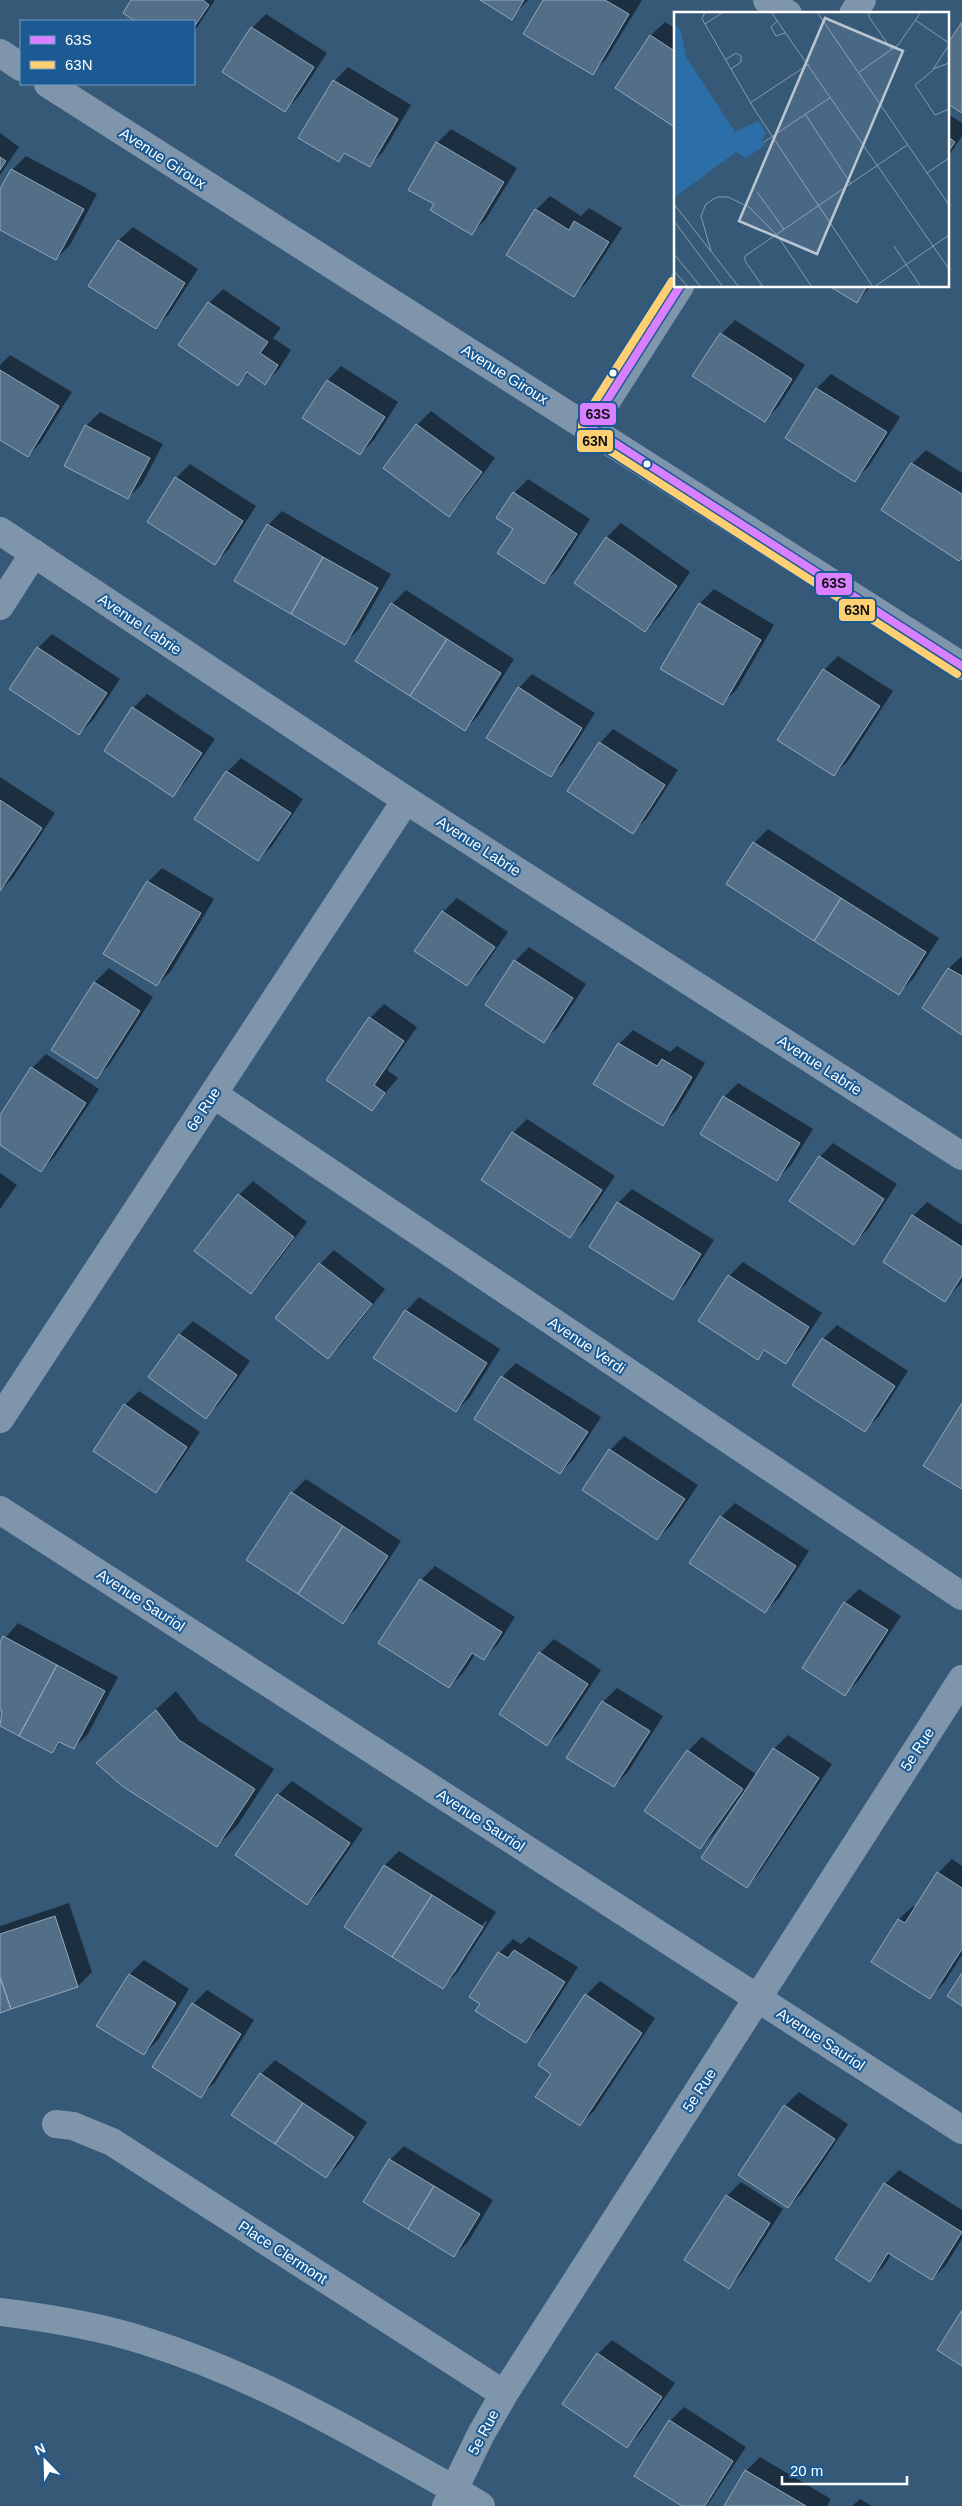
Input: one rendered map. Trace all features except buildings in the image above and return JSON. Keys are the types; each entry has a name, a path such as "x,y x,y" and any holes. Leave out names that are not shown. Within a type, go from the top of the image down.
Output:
{"highway":[{"path":"0,2312 71,2323 116,2333 215,2366 304,2407 451,2498"}],"street":[{"path":"767,0 785,12"},
{"path":"854,12 862,0"},
{"path":"0,53 20,66"},
{"name":"Avenue Giroux","path":"50,85 590,427 962,666"},
{"path":"590,427 679,288"},
{"name":"Avenue Labrie","path":"0,531 406,800 962,1156"},
{"path":"0,606 34,553"},
{"name":"6e Rue","path":"0,1419 406,800"},
{"name":"Avenue Verdi","path":"213,1094 962,1596"},
{"name":"Avenue Sauriol","path":"0,1510 962,2130"},
{"name":"5e Rue","path":"451,2498 481,2434 504,2394 962,1679"},
{"name":"Place Clermont","path":"56,2124 96,2134 116,2144 504,2394"},
{"path":"451,2498 481,2506"}],"transit line":[{"name":"63N","path":"672,281 582,422 582,433 957,674"},
{"name":"63S","path":"679,288 590,427 962,666"}]}
